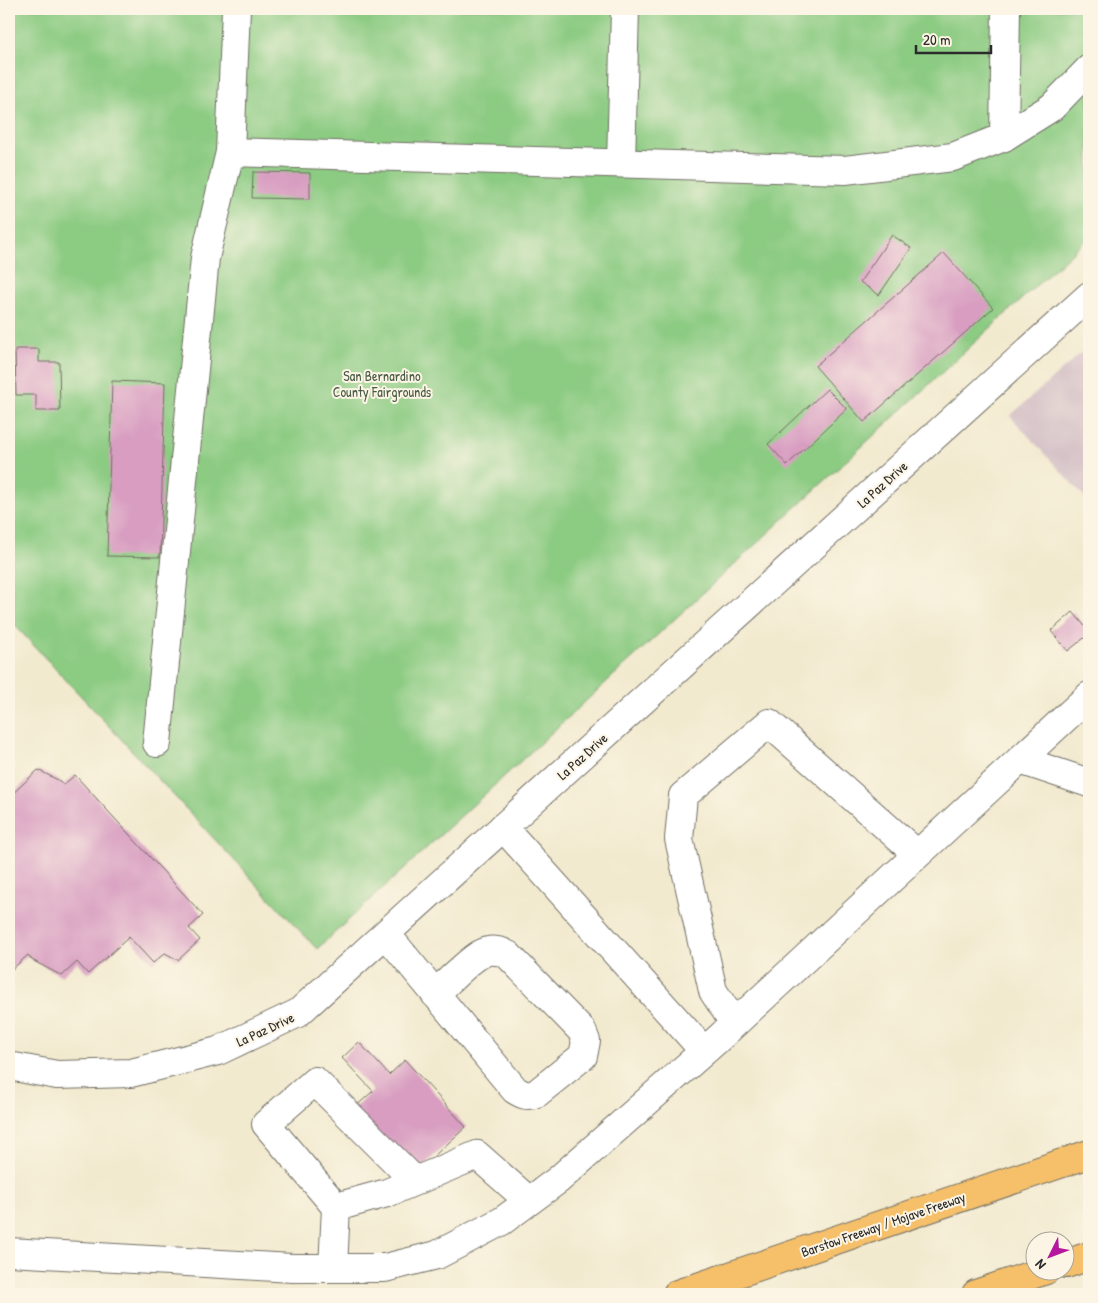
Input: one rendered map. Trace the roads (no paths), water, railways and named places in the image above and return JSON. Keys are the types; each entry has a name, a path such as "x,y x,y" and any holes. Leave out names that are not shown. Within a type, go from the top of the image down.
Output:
{"highway":[{"name":"Barstow Freeway / Mojave Freeway","path":"678,1294 1089,1154"},
{"path":"1076,1261 1089,1256"},
{"path":"976,1294 1026,1277"}],"street":[{"path":"157,743 205,258 230,152 236,9"},
{"path":"621,163 625,9"},
{"path":"1004,137 1006,9"},
{"path":"230,152 845,170 953,157 1004,137 1052,106 1089,69"},
{"name":"La Paz Drive","path":"9,1066 57,1075 131,1073 218,1051 298,1014 1089,296"},
{"path":"9,1252 293,1268 386,1268 436,1255 502,1221 558,1180 704,1051 1089,696"},
{"path":"734,1023 713,991 679,839 683,796 768,723 917,854"},
{"path":"1020,760 1089,783"},
{"path":"503,827 704,1051"},
{"path":"386,934 435,994 515,1090 523,1095 530,1096 537,1093 583,1056 586,1041 582,1031 508,954 501,951 490,951 480,954 435,994"},
{"path":"333,1268 336,1207 266,1124 315,1081 415,1181"},
{"path":"336,1207 388,1193 477,1155 529,1201"}],"park label":[{"name":"San Bernardino County Fairgrounds","path":"382,384"}]}
